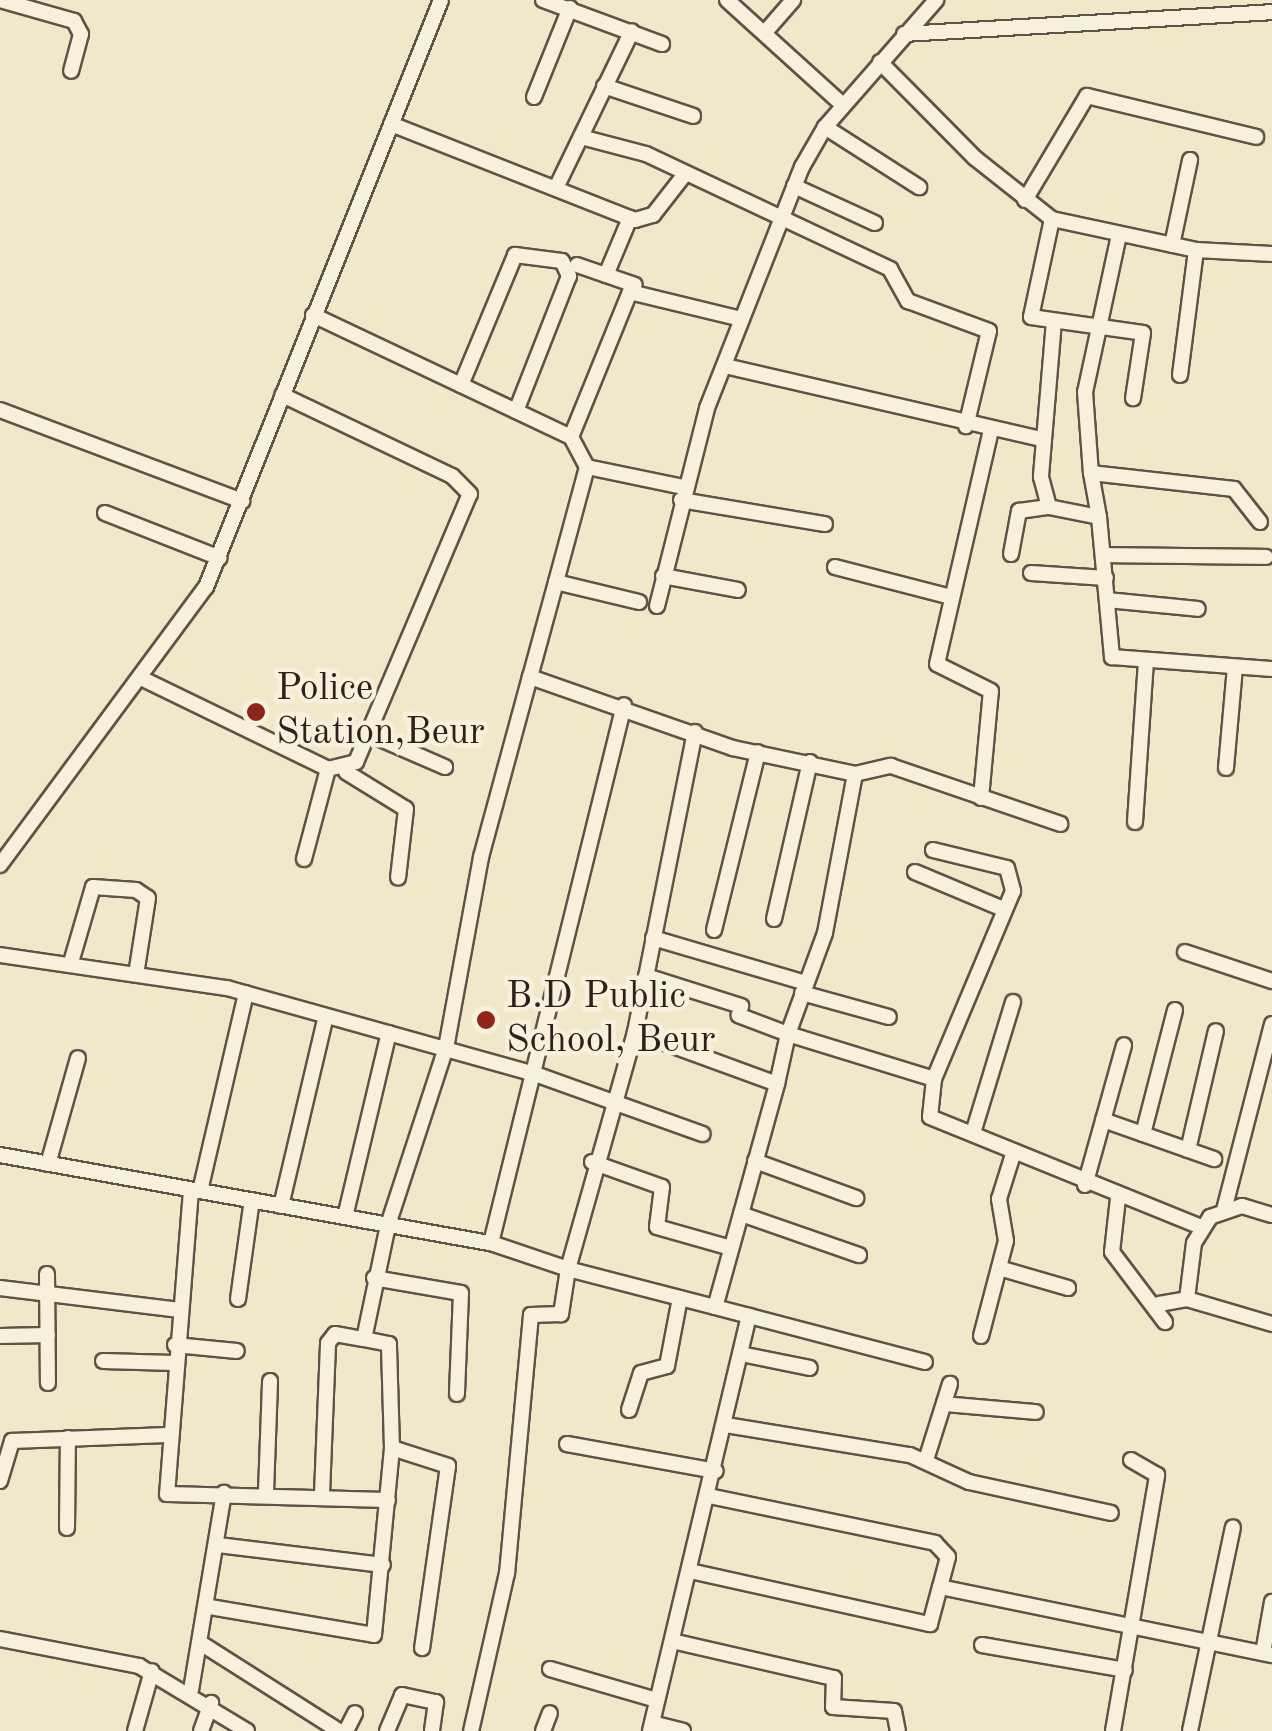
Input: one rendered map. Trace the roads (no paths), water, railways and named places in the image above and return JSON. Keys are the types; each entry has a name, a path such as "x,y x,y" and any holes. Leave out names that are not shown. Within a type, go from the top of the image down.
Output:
{"street":[{"path":"0,0 74,22 71,71"},
{"path":"0,865 146,680 220,558 438,0"},
{"path":"543,0 662,44"},
{"path":"727,0 767,30 844,104"},
{"path":"767,30 793,0"},
{"path":"656,606 682,493 725,366 794,186 826,127 936,0"},
{"path":"534,97 570,8"},
{"path":"904,34 1272,12"},
{"path":"556,188 632,31"},
{"path":"880,62 1026,200 1052,219 1196,250 1272,254"},
{"path":"604,86 693,116"},
{"path":"1026,200 1088,96 1256,138"},
{"path":"392,124 630,218 652,215 684,174"},
{"path":"826,127 919,187"},
{"path":"581,136 684,174 890,269 908,301 990,331 966,426"},
{"path":"1172,245 1190,160"},
{"path":"794,186 874,224"},
{"path":"606,276 630,218"},
{"path":"1052,219 1030,313 1054,321 1143,333 1133,398"},
{"path":"1119,236 1098,325 1083,418 1104,555 1112,657 1272,669"},
{"path":"1180,375 1196,250"},
{"path":"460,385 515,256 562,261 570,276 516,411"},
{"path":"577,265 634,284"},
{"path":"571,437 630,292 742,320"},
{"path":"314,315 571,437 587,467 481,857 446,1048 388,1225 364,1339"},
{"path":"1048,507 1040,439 1054,321"},
{"path":"725,366 966,426 1040,439"},
{"path":"282,395 452,476 470,494 369,734 346,772"},
{"path":"0,410 242,501"},
{"path":"981,798 995,715 986,682 939,670 951,597 991,431"},
{"path":"587,467 682,493 825,524"},
{"path":"1091,474 1234,489 1260,522"},
{"path":"1010,554 1019,511 1048,507 1099,517"},
{"path":"105,513 220,558"},
{"path":"1104,555 1266,557"},
{"path":"835,567 951,597"},
{"path":"1031,573 1106,578"},
{"path":"664,576 738,590"},
{"path":"556,582 639,602"},
{"path":"1107,600 1198,609"},
{"path":"1135,822 1146,662"},
{"path":"1226,768 1235,667"},
{"path":"530,678 624,705 758,752 855,774 891,766 1060,824"},
{"path":"146,680 328,769 346,772 406,810 398,878"},
{"path":"491,1244 624,705"},
{"path":"471,1731 507,1573 531,1315 561,1314 592,1162 634,1032 694,732"},
{"path":"369,734 445,767"},
{"path":"714,930 758,752"},
{"path":"774,920 810,762"},
{"path":"304,859 328,769"},
{"path":"715,1306 788,1034 804,988 855,774"},
{"path":"933,850 1007,868 1013,892 934,1079 930,1117 974,1133 1084,1185 1201,1227"},
{"path":"914,872 1003,909"},
{"path":"72,959 88,892 117,888 148,898 137,968"},
{"path":"654,938 889,1017"},
{"path":"1185,952 1272,981"},
{"path":"0,955 137,968 246,994 535,1074 702,1134"},
{"path":"646,976 740,1011 788,1034 934,1079"},
{"path":"246,994 195,1190 174,1345 167,1494 266,1492 388,1500"},
{"path":"974,1133 1014,1002"},
{"path":"1143,1134 1175,1010"},
{"path":"280,1206 326,1016"},
{"path":"1187,1299 1201,1227 1224,1210 1272,1024"},
{"path":"1188,1150 1216,1031"},
{"path":"634,1032 776,1084"},
{"path":"344,1217 389,1033"},
{"path":"1084,1185 1124,1045"},
{"path":"48,1164 78,1058"},
{"path":"1103,1120 1214,1159"},
{"path":"981,1336 1008,1227 999,1199 1014,1151"},
{"path":"0,1155 491,1244 568,1269 925,1362"},
{"path":"755,1161 856,1198"},
{"path":"592,1162 662,1187 657,1228 731,1248"},
{"path":"1118,1198 1112,1252 1159,1304 1164,1322"},
{"path":"238,1299 252,1200"},
{"path":"1224,1210 1272,1215"},
{"path":"741,1214 859,1255"},
{"path":"999,1268 1068,1288"},
{"path":"374,1278 461,1294 457,1394"},
{"path":"0,1288 47,1282 178,1310"},
{"path":"47,1282 48,1383"},
{"path":"630,1410 638,1376 667,1366 680,1298"},
{"path":"1159,1304 1187,1299 1272,1324"},
{"path":"682,1731 651,1727 716,1471 749,1316"},
{"path":"210,1607 369,1639 383,1564 392,1448 389,1344 335,1334 328,1343 322,1494"},
{"path":"0,1336 48,1335"},
{"path":"174,1345 236,1351"},
{"path":"741,1354 810,1368"},
{"path":"103,1361 174,1362"},
{"path":"266,1492 270,1381"},
{"path":"926,1460 950,1384"},
{"path":"944,1404 1036,1412"},
{"path":"726,1425 926,1460 969,1482 1111,1513"},
{"path":"0,1481 2,1456 12,1441 167,1435"},
{"path":"67,1528 68,1438"},
{"path":"567,1444 716,1471"},
{"path":"392,1448 448,1466 422,1648"},
{"path":"1113,1731 1134,1625 1156,1475 1131,1460"},
{"path":"191,1690 210,1607 224,1492"},
{"path":"690,1571 930,1624 948,1557 935,1543 710,1496"},
{"path":"1190,1731 1233,1527"},
{"path":"218,1544 383,1564"},
{"path":"940,1587 1267,1654 1272,1602"},
{"path":"0,1639 152,1672 191,1690 247,1731"},
{"path":"672,1641 834,1678 833,1707 894,1711 898,1731"},
{"path":"202,1644 343,1731 355,1714"},
{"path":"982,1645 1125,1670"},
{"path":"550,1669 658,1700"},
{"path":"134,1731 152,1672"},
{"path":"387,1731 402,1695 436,1702 432,1731"},
{"path":"201,1731 211,1703"},
{"path":"543,1731 550,1713"}],"place":[{"name":"Police Station,Beur","path":"256,712"},
{"name":"B.D Public School, Beur","path":"486,1020"}]}
